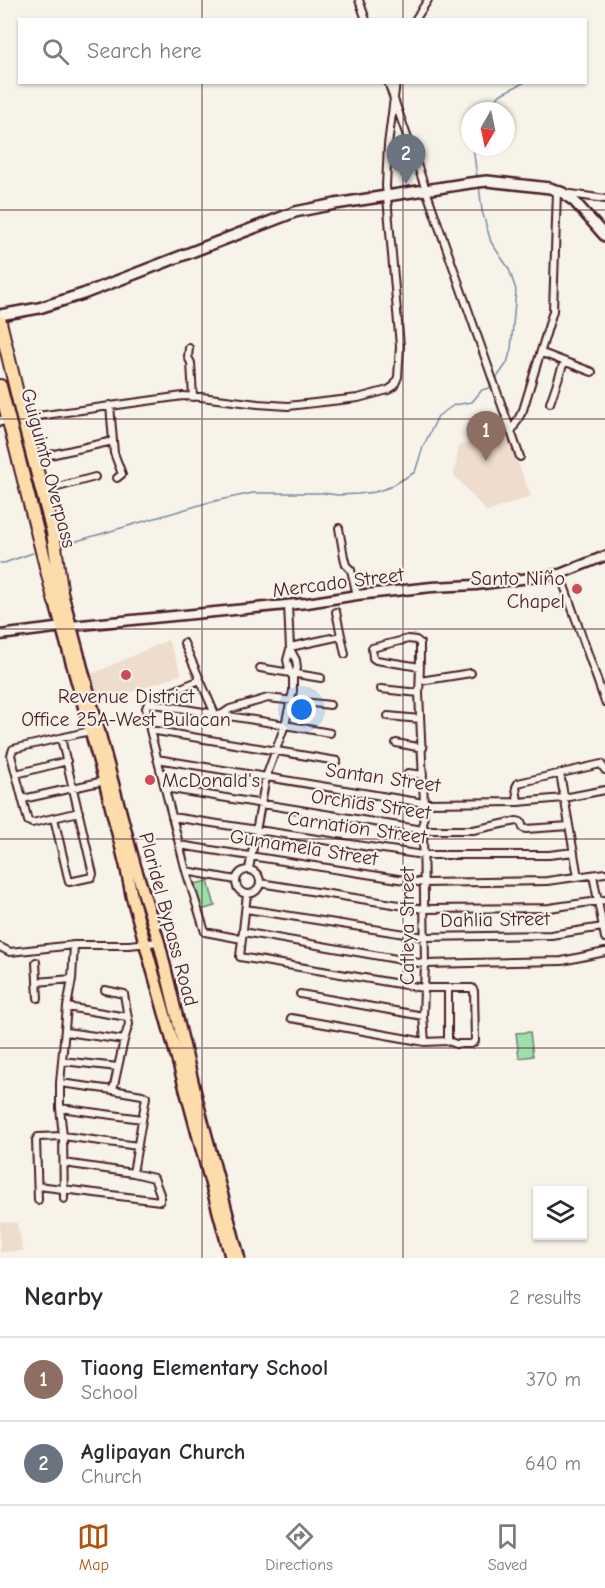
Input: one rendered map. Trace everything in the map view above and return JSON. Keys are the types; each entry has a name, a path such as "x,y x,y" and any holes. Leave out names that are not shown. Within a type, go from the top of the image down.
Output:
{"highway":[{"path":"0,322 8,417 33,456 53,532 61,590"},
{"name":"Guiguinto Overpass","path":"0,357 8,417 61,590"},
{"name":"Guiguinto Overpass","path":"0,386 55,602"},
{"name":"Plaridel Bypass Road","path":"61,590 90,731 132,897 231,1258"},
{"name":"Plaridel Bypass Road","path":"55,602 67,626 159,942 239,1258"}],"main road":[{"path":"0,315 39,308 83,294 295,212 470,183 487,181 550,188 575,202 605,236"}],"street":[{"path":"359,0 365,18"},
{"path":"416,18 428,0"},
{"path":"389,84 520,457"},
{"path":"8,417 174,397 288,406 358,398 388,390 393,386 398,377 400,346 387,196 388,145 396,84"},
{"path":"511,432 524,410 554,310 560,192 605,199"},
{"path":"189,348 193,397"},
{"path":"542,353 592,372"},
{"path":"550,404 564,362"},
{"path":"110,405 114,453 122,474 117,478"},
{"path":"33,456 41,457 113,441"},
{"path":"43,491 94,477"},
{"path":"339,528 346,565 351,570 357,595"},
{"name":"Mercado Street","path":"0,635 67,626 288,605 432,587 476,585 560,574 605,556"},
{"path":"560,574 605,702"},
{"path":"249,869 266,777 285,725 293,691 293,674 297,668 290,648 288,605"},
{"path":"336,612 345,654"},
{"path":"290,648 341,636"},
{"name":"Catleya Street","path":"420,667 376,660 373,658 372,648 408,639 420,643 420,667 420,681 419,693 424,803 424,1042"},
{"path":"184,643 218,715"},
{"path":"260,668 321,678"},
{"path":"420,681 471,673"},
{"path":"200,680 154,699 148,703 146,712 186,871 205,932 425,964 562,961 605,952"},
{"path":"381,689 419,693"},
{"path":"218,715 268,698 330,705"},
{"path":"148,703 330,733"},
{"path":"388,716 420,719"},
{"path":"150,730 337,761"},
{"path":"79,812 30,823 11,755 13,749 90,731"},
{"path":"54,818 69,882 92,877 61,738"},
{"path":"396,743 423,748"},
{"name":"Santan Street","path":"158,759 424,803 518,802 564,798 605,790"},
{"path":"16,774 67,761"},
{"path":"518,802 516,787 518,783 601,764 605,770"},
{"path":"408,773 423,775"},
{"path":"560,773 578,877"},
{"path":"23,799 104,781"},
{"name":"Orchids Street","path":"165,788 423,830 473,830 517,821 526,829 569,826"},
{"name":"Carnation Street","path":"172,817 423,855 549,855 574,852"},
{"name":"Gumamela Street","path":"179,844 424,883 548,881 605,873"},
{"path":"249,869 259,876 260,883 254,892 247,894 237,888 236,880 239,873 249,869"},
{"path":"186,871 236,880"},
{"path":"593,875 601,901 605,938"},
{"path":"260,883 424,909 549,909 601,901"},
{"path":"247,894 240,957 423,988 472,988 474,991 475,1041 471,1044 456,1044 448,1041 424,1042 291,1018"},
{"name":"Dahlia Street","path":"246,909 424,937 551,935 603,927"},
{"path":"0,947 10,952 74,945 159,942"},
{"path":"64,1199 60,1083 74,945"},
{"path":"36,962 38,998"},
{"path":"37,982 72,980"},
{"path":"448,988 448,1041"},
{"path":"105,990 124,994 129,1024 113,1089"},
{"path":"300,993 423,1016"},
{"path":"67,1006 128,1017"},
{"path":"66,1032 124,1040"},
{"path":"62,1061 118,1067"},
{"path":"60,1083 113,1089 146,1097 133,1173"},
{"path":"60,1108 142,1119"},
{"path":"38,1200 36,1140 38,1137 63,1136 138,1146"},
{"path":"38,1186 160,1201 154,1178 64,1162"}],"shaded area":[{"path":"505,431 531,496 487,512 454,475 459,446"},
{"path":"168,640 182,674 98,704 90,675"},
{"path":"0,1222 17,1223 23,1251 0,1252"}],"green space":[{"path":"208,881 215,906 201,910 194,884"},
{"path":"530,1032 533,1056 519,1058 516,1033"}],"waterway":[{"path":"493,102 501,94 521,84"},
{"path":"474,156 477,177"},
{"path":"479,185 482,211 491,242 509,269 516,290 511,349 507,363 495,380"},
{"path":"63,545 210,502 253,493 337,495 375,492 390,487 415,472 423,447 438,416 454,405 472,402 482,390 492,387"},
{"path":"0,563 33,553"}],"place":[{"name":"Aglipayan Church","path":"406,184"},
{"name":"Tiaong Elementary School","path":"486,461"},
{"name":"Santo Niño Chapel","path":"577,589"},
{"name":"Revenue District Office 25A-West Bulacan","path":"126,675"},
{"name":"McDonald's","path":"150,780"}]}
